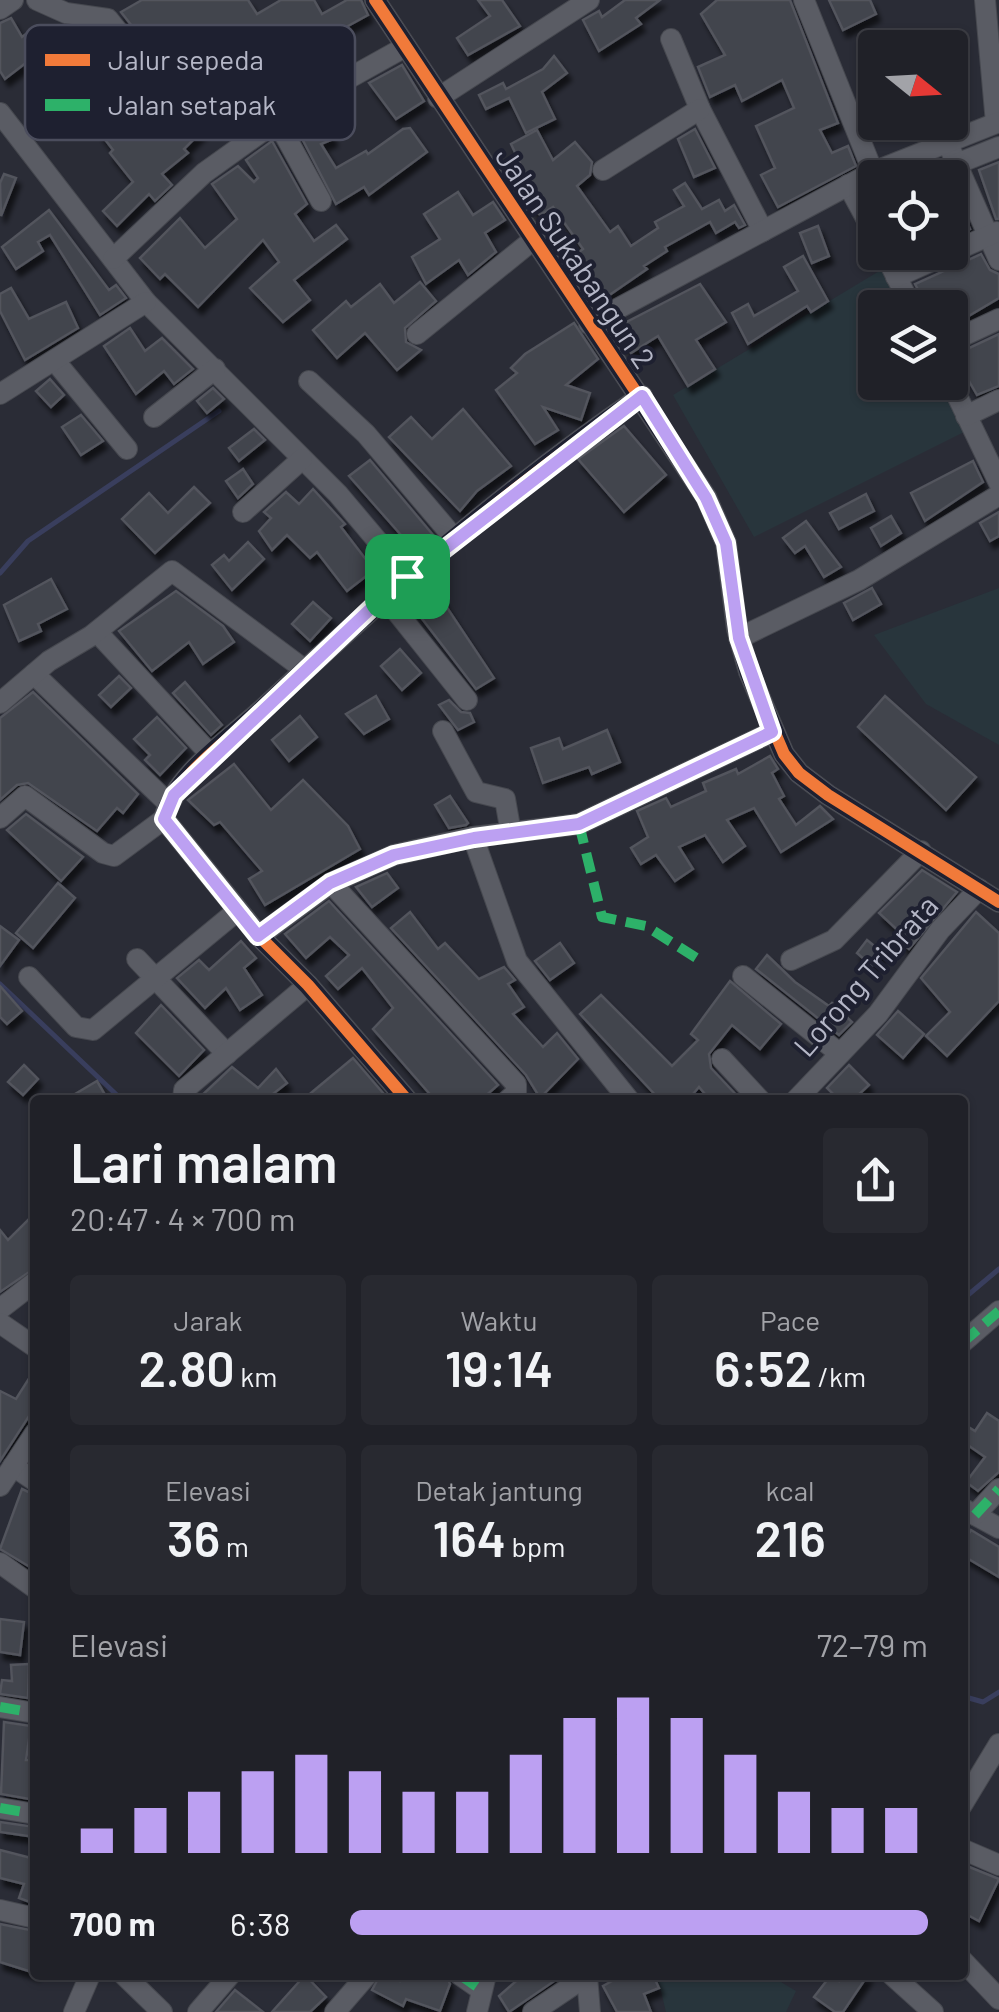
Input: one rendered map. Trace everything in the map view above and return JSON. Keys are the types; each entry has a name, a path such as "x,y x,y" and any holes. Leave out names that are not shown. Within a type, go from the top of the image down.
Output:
{"street":[{"path":"0,8 13,0"},
{"path":"37,0 66,13 108,19 113,25"},
{"name":"Jalan Sukabangun 2","path":"375,0 589,324 642,396 706,498 726,543 739,638 772,732 799,772 999,902"},
{"path":"438,98 589,0"},
{"path":"804,0 868,160"},
{"path":"943,160 998,123 985,0"},
{"path":"671,39 700,109 763,231"},
{"path":"355,76 405,48"},
{"path":"603,170 700,109"},
{"path":"0,112 146,302 302,459 407,576"},
{"path":"114,259 204,173 250,140"},
{"path":"287,140 321,201"},
{"path":"923,160 999,147"},
{"path":"952,153 994,234 999,260"},
{"path":"589,324 763,231 858,196"},
{"path":"896,276 994,234"},
{"path":"417,334 533,240"},
{"path":"893,270 903,290"},
{"path":"0,394 146,302"},
{"path":"968,334 999,319"},
{"path":"55,361 128,449"},
{"path":"154,417 215,369"},
{"path":"309,381 366,434 455,539"},
{"path":"0,818 25,796 103,854 114,856 166,812 212,755 384,596 642,396"},
{"path":"959,400 999,484"},
{"path":"966,416 999,400"},
{"path":"244,512 302,459"},
{"path":"739,638 858,580 999,495"},
{"path":"0,703 34,674 97,632 167,573 176,572 305,670"},
{"path":"384,596 467,700"},
{"path":"97,632 212,755"},
{"path":"34,674 166,812 237,911 308,985 403,1095"},
{"path":"443,731 476,792 505,799 512,834"},
{"path":"258,936 330,883 394,855 474,838 568,828 772,732"},
{"path":"474,838 517,962 625,1095"},
{"path":"791,960 834,940 921,851"},
{"path":"330,883 516,1084 514,1095"},
{"name":"Lorong Tribrata","path":"801,1095 878,1014 940,930 979,889"},
{"path":"29,977 76,1027 87,1030 237,911"},
{"path":"137,959 227,1054"},
{"path":"743,976 839,1053"},
{"path":"184,1095 184,1090 308,985"},
{"path":"722,1059 755,1095"},
{"path":"30,1288 0,1321 30,1343"},
{"path":"968,1337 999,1311"},
{"path":"0,1486 30,1440"},
{"path":"13,1466 30,1478"},
{"path":"999,1488 969,1511 999,1528"},
{"path":"0,1563 30,1584"},
{"path":"0,1706 30,1712"},
{"path":"968,1795 999,1744"},
{"path":"0,1808 30,1813"},
{"path":"968,1852 999,1864"},
{"path":"0,1910 30,1917"},
{"path":"968,1966 999,1999"},
{"path":"74,2012 88,1980"},
{"path":"129,1980 162,2012"},
{"path":"198,2012 226,1980"},
{"path":"336,2012 363,1980"},
{"path":"533,2012 582,1980"},
{"path":"588,1980 590,2012"},
{"path":"897,1980 927,2010"},
{"path":"477,2012 483,1982"}],"shaded area":[{"path":"881,270 892,290 858,290 858,400 954,400 970,429 754,537 673,395"},
{"path":"999,588 999,745 926,704 874,635"},
{"path":"658,1980 777,1980 796,1991 786,2012 666,2012"}],"building":[{"path":"142,0 248,0 257,14 281,0 314,0 322,14 347,0 361,0 368,15 350,25 131,25 121,12"},
{"path":"478,0 502,0 520,26 468,55 457,38 490,16"},
{"path":"625,0 660,0 636,18 641,24 599,51 583,20 599,11 602,17"},
{"path":"717,0 790,0 838,123 820,130 832,153 848,146 856,166 778,207 761,175 775,168 756,126 794,108 782,80 742,101 735,85 710,97 698,67 725,55 701,14"},
{"path":"829,0 870,0 876,14 843,30"},
{"path":"11,18 22,37 25,35 25,64 5,79 0,71 0,23"},
{"path":"554,56 567,73 542,92 555,119 526,133 509,98 486,109 479,95 503,83 506,89 543,69"},
{"path":"402,65 424,101 396,119 369,83"},
{"path":"410,128 427,152 369,195 364,187 336,204 303,140 331,140 321,144 336,168"},
{"path":"695,129 715,168 694,177 678,139"},
{"path":"537,130 553,160 575,142 592,162 590,175 577,186 610,232 618,226 631,246 658,228 655,222 684,206 674,190 685,183 702,209 719,200 725,211 734,205 745,225 739,228 735,222 716,233 710,222 665,247 667,251 644,266 647,269 595,305 566,262 583,249 553,207 540,215 520,193 531,186 511,144"},
{"path":"105,140 193,140 184,149 188,153 162,174 172,185 155,201 149,194 117,226 103,211 133,182 110,153 113,150"},
{"path":"272,141 307,204 295,214 314,241 336,225 347,239 294,280 310,300 283,322 250,288 279,262 263,240 198,307 165,274 160,279 140,258 180,218 205,248 237,219 212,184 238,166 254,182 258,178 246,160"},
{"path":"999,162 999,219 996,219 979,170"},
{"path":"4,174 16,178 1,216 0,183"},
{"path":"458,192 473,215 493,202 505,220 485,233 496,252 468,275 459,260 426,284 412,257 440,239 424,214"},
{"path":"49,210 109,290 116,285 126,298 100,315 50,235 38,242 43,251 16,269 2,247"},
{"path":"818,226 829,256 812,263 800,233"},
{"path":"981,254 990,270 999,274 999,298 968,316 968,290 918,290 915,284 946,270 968,270 968,260"},
{"path":"803,256 828,301 811,312 807,306 748,344 732,313 748,304 754,316 798,291 784,267"},
{"path":"420,282 436,301 405,328 406,342 421,350 397,370 365,333 337,358 313,330 346,301 351,307 380,284 394,303"},
{"path":"700,284 726,322 696,340 715,369 688,386 658,336 631,353 615,328"},
{"path":"11,288 29,319 66,302 78,328 25,360 0,311 0,294"},
{"path":"574,323 598,359 566,385 590,393 581,420 543,407 558,430 535,444 496,390 517,373 511,368 525,354"},
{"path":"130,328 145,351 162,338 193,369 174,384 164,371 136,394 104,346"},
{"path":"999,334 999,386 977,395 968,379 968,348"},
{"path":"50,379 64,395 51,407 36,391"},
{"path":"213,388 224,399 207,413 197,401"},
{"path":"463,409 511,466 477,491 460,511 389,437 411,417 432,439"},
{"path":"81,415 103,441 81,455 62,427"},
{"path":"624,426 666,475 624,512 578,459"},
{"path":"254,429 265,440 239,461 229,448"},
{"path":"370,460 434,536 416,552 349,476"},
{"path":"973,461 983,482 925,521 911,493"},
{"path":"243,469 253,484 238,498 226,481"},
{"path":"194,487 210,503 155,553 122,519 149,493 168,513"},
{"path":"313,489 345,524 341,527 374,570 347,591 317,552 310,558 287,535 272,550 259,531 271,518 264,512 286,492 299,504"},
{"path":"866,494 874,511 839,529 830,513"},
{"path":"999,512 999,536 990,541 980,523"},
{"path":"891,516 901,533 881,546 871,528"},
{"path":"806,521 841,567 824,577 805,546 795,553 783,538"},
{"path":"248,542 264,559 232,590 212,565 224,555 229,561"},
{"path":"51,579 67,609 38,624 41,631 19,641 4,605"},
{"path":"428,579 494,678 476,689 406,598"},
{"path":"872,588 881,604 853,620 844,603"},
{"path":"176,591 223,626 234,642 203,664 189,642 152,671 119,631"},
{"path":"313,602 331,618 310,641 292,624"},
{"path":"400,649 421,673 402,690 381,666"},
{"path":"119,676 131,688 111,707 99,695"},
{"path":"185,682 222,725 211,735 173,693"},
{"path":"33,692 138,794 123,813 117,808 97,831 28,783 17,785 0,800 0,718"},
{"path":"376,696 389,719 364,734 346,714"},
{"path":"885,696 976,777 946,810 858,727"},
{"path":"449,700 461,712 470,713 474,722 458,730 439,705"},
{"path":"300,716 317,737 289,761 272,740"},
{"path":"157,717 186,748 160,775 145,760 150,755 134,739"},
{"path":"607,730 620,762 592,774 589,767 543,783 531,748 559,738 563,749"},
{"path":"770,756 778,769 772,773 784,796 779,799 796,825 820,806 833,819 781,852 754,808 727,820 745,846 723,862 705,835 679,847 693,869 675,881 656,855 641,864 631,848 648,837 637,811 666,798 671,807 706,791 703,783 736,769 738,774"},
{"path":"234,764 271,810 303,780 348,826 360,849 265,905 249,879 262,871 220,822 214,825 188,800"},
{"path":"450,796 466,825 449,828 435,805"},
{"path":"26,814 83,857 61,881 7,830"},
{"path":"922,870 957,892 909,949 902,943 906,938 879,913"},
{"path":"387,873 398,888 372,907 356,887"},
{"path":"58,883 75,898 33,948 16,933"},
{"path":"329,901 498,1085 487,1095 431,1095 373,1029 393,1008 362,968 338,989 326,976 349,955 330,937 306,958 285,934"},
{"path":"410,912 438,949 445,943 479,979 504,967 515,980 508,984 524,1007 513,1014 543,1047 557,1033 578,1059 543,1095 538,1095 526,1075 391,928"},
{"path":"976,912 999,933 999,1001 947,1056 926,1036 950,1012 921,978"},
{"path":"0,926 19,940 0,966"},
{"path":"867,940 883,953 872,966 857,953"},
{"path":"241,941 256,958 244,968 262,995 240,1010 226,988 205,1008 177,978 199,960 209,970"},
{"path":"560,943 574,963 550,980 535,961"},
{"path":"767,955 795,982 829,1006 832,1003 852,1022 839,1035 756,969"},
{"path":"730,981 781,1024 760,1049 732,1025 709,1054 711,1068 736,1095 706,1095 699,1087 692,1095 655,1095 580,1014 601,995 672,1066 698,1040 691,1034"},
{"path":"0,986 22,1011 7,1024 0,1017"},
{"path":"161,1005 204,1050 179,1076 136,1033"},
{"path":"898,1011 924,1034 903,1058 877,1035"},
{"path":"353,1058 385,1095 313,1095"},
{"path":"24,1065 38,1079 23,1095 8,1082"},
{"path":"849,1065 869,1085 858,1095 834,1095 827,1088"},
{"path":"232,1067 258,1088 276,1069 287,1083 272,1095 202,1095"},
{"path":"97,1081 105,1095 73,1095"},
{"path":"30,1222 30,1271 0,1292 0,1230 8,1240"},
{"path":"30,1377 30,1415 0,1461 0,1391 16,1399"},
{"path":"987,1413 999,1421 999,1472 978,1491 968,1484 985,1457 968,1445 968,1427 975,1431"},
{"path":"22,1489 30,1493 30,1567 0,1549"},
{"path":"971,1530 999,1547 999,1577 968,1559"},
{"path":"0,1619 24,1622 20,1655 0,1652"},
{"path":"29,1664 28,1698 0,1694 2,1680 12,1681 11,1665"},
{"path":"4,1722 30,1726 26,1760 30,1760 30,1799 1,1794"},
{"path":"0,1822 30,1826 30,1836 0,1832"},
{"path":"0,1850 30,1858 30,1902 19,1898 24,1884 0,1878"},
{"path":"968,1866 999,1879 979,1921 968,1915"},
{"path":"0,1924 30,1930 30,1971 0,1962"},
{"path":"301,1980 310,1980 326,1997 310,2012 272,2012"},
{"path":"377,1980 448,1980 450,1984 440,2011 406,1999 403,2006 372,1990"},
{"path":"517,1980 556,1980 509,2012 499,1996"},
{"path":"614,1980 655,1980 659,1988 644,1994 651,2012 617,2012 603,1986"},
{"path":"827,1980 865,1980 843,2012 835,2012 814,1997"},
{"path":"235,1990 263,2012 216,2012"}],"waterway":[{"path":"0,573 28,541 219,411"},
{"path":"0,984 117,1095"},
{"path":"968,1295 999,1269"},
{"path":"968,1698 983,1702 999,1692"}],"marked path":[{"path":"579,824 602,917 646,926 701,961"},
{"path":"968,1338 999,1311"},
{"path":"975,1515 999,1489"},
{"path":"0,1707 30,1712"},
{"path":"0,1808 30,1813"},
{"path":"467,1980 480,1989"}],"cycle path":[{"path":"375,0 706,497 726,543 737,629 749,672 784,754 799,773 828,795 999,902"},
{"path":"403,1095 308,985 259,936 164,819 170,803 192,772 355,625 495,506 642,396"}],"route":[{"path":"642,396 706,498 726,543 739,638 772,732 568,828 433,845 356,870 316,892 258,936 164,819 168,804 212,755 407,576 642,396"}]}
